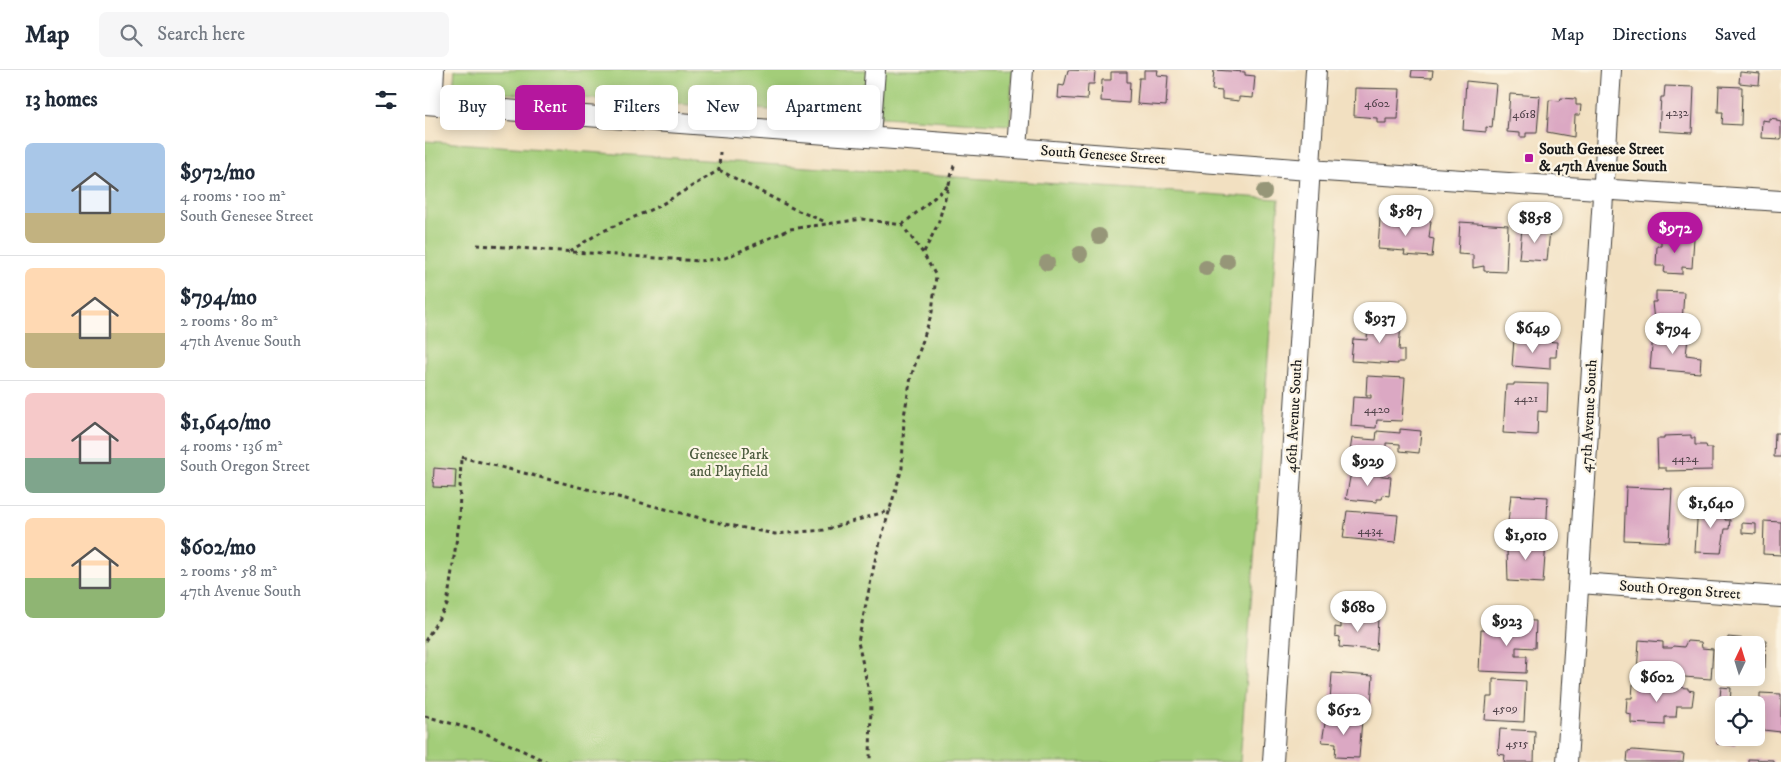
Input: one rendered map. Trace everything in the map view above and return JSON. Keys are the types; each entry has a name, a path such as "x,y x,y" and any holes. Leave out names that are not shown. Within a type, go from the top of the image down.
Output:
{"street":[{"path":"428,104 434,70"},
{"path":"871,137 875,70"},
{"path":"1017,148 1023,70"},
{"name":"46th Avenue South","path":"1273,762 1316,70"},
{"name":"47th Avenue South","path":"1567,762 1611,70"},
{"name":"South Genesee Street","path":"428,104 1309,170 1781,201"},
{"name":"South Oregon Street","path":"1579,583 1781,598"}],"path":[{"path":"719,170 720,152"},
{"path":"923,253 937,224 955,164"},
{"path":"719,170 796,210 828,223"},
{"path":"569,251 601,232 659,206 719,170"},
{"path":"902,225 950,184"},
{"path":"477,245 699,261 725,258 790,229 863,219 902,225 937,276 932,312 911,377 904,416 902,468 865,600 858,642 871,701 870,762"},
{"path":"425,641 447,605 459,523 461,457 724,524 775,534 824,530 891,510"},
{"path":"425,716 485,733 547,762"}],"green space":[{"path":"455,70 1012,70 1010,125 880,117 880,85 767,85 767,110 757,109 757,85 688,85 688,105 678,104 678,85 595,85 595,99 585,98 585,85 515,85 515,94 505,93 505,85 454,85"},
{"name":"Genesee Park and Playfield","path":"425,141 1279,199 1240,762 425,762"}],"building":[{"path":"1068,70 1095,71 1094,84 1088,84 1087,100 1058,98 1059,85 1064,86"},
{"path":"1144,70 1158,70 1157,75 1168,76 1166,106 1137,104 1139,78 1144,78"},
{"path":"1214,70 1245,72 1245,75 1255,76 1253,98 1239,97 1239,101 1222,99 1222,91 1212,90"},
{"path":"1412,70 1433,70 1432,78 1411,77"},
{"path":"1111,72 1127,72 1127,82 1130,82 1129,103 1101,101 1102,80 1111,80"},
{"path":"1740,72 1760,74 1759,85 1739,83"},
{"path":"1466,81 1496,84 1492,128 1486,127 1486,132 1463,130"},
{"path":"1665,86 1694,87 1692,133 1659,131 1661,97 1664,97"},
{"path":"1719,86 1742,87 1741,125 1722,124 1723,112 1718,112"},
{"path":"1355,88 1400,89 1398,119 1386,119 1386,123 1377,123 1377,118 1354,116"},
{"path":"1510,94 1540,96 1537,133 1526,133 1526,137 1520,137 1520,133 1507,132"},
{"path":"1561,98 1576,99 1576,105 1581,105 1580,115 1575,115 1574,137 1547,132 1549,100 1560,101"},
{"path":"1769,118 1777,119 1777,121 1781,122 1781,139 1761,138 1762,120 1769,121"},
{"path":"1380,218 1431,221 1429,238 1434,239 1432,257 1404,255 1405,251 1378,249"},
{"path":"1460,222 1508,225 1506,272 1484,271 1484,266 1473,268 1473,255 1458,254"},
{"path":"1522,228 1550,230 1547,261 1519,259"},
{"path":"1661,237 1694,238 1692,268 1682,267 1682,274 1664,273 1665,266 1656,266 1657,246 1661,246"},
{"path":"1656,291 1684,292 1682,323 1654,321 1652,302 1656,302"},
{"path":"1374,320 1401,322 1399,350 1404,350 1404,362 1398,362 1398,364 1351,361 1353,339 1367,340 1368,323 1374,323"},
{"path":"1653,335 1688,338 1686,355 1701,357 1700,373 1650,369"},
{"path":"1514,339 1557,342 1556,357 1550,357 1550,369 1512,366"},
{"path":"1367,376 1405,378 1402,421 1377,420 1376,428 1351,426 1353,397 1371,398 1371,395 1366,395"},
{"path":"1514,383 1548,384 1547,412 1538,411 1537,435 1503,433 1506,385 1514,385"},
{"path":"1400,429 1421,431 1419,453 1400,451 1400,444 1386,443 1386,448 1391,449 1391,456 1386,456 1385,466 1381,465 1381,468 1348,465 1352,438 1376,440 1377,431 1400,433"},
{"path":"1775,433 1781,433 1781,457 1774,457"},
{"path":"1691,435 1691,438 1695,438 1695,445 1706,445 1707,448 1712,448 1712,470 1666,471 1666,468 1658,468 1657,439 1664,439 1664,436"},
{"path":"434,468 456,470 455,488 433,487"},
{"path":"1351,472 1391,477 1389,496 1383,495 1382,499 1377,499 1377,502 1346,499"},
{"path":"1626,487 1672,489 1669,542 1624,540"},
{"path":"1511,495 1548,497 1546,537 1510,535 1510,522 1508,522"},
{"path":"1698,506 1726,508 1725,520 1730,520 1729,529 1725,529 1721,553 1695,552"},
{"path":"1347,511 1398,515 1395,543 1343,538"},
{"path":"1764,521 1781,522 1781,555 1763,554"},
{"path":"1742,523 1756,524 1756,534 1742,533"},
{"path":"1510,540 1546,542 1543,583 1508,581 1507,549 1510,549"},
{"path":"1353,617 1378,619 1376,650 1339,647 1340,637 1335,636 1335,627 1341,628 1341,618 1353,619"},
{"path":"1506,620 1536,621 1535,648 1516,647 1516,656 1527,656 1526,673 1479,671 1481,630 1505,631"},
{"path":"1639,640 1663,642 1663,648 1672,648 1673,646 1684,647 1687,641 1701,642 1702,648 1713,649 1711,679 1670,676 1671,672 1661,671 1660,675 1637,674"},
{"path":"1332,673 1373,676 1371,705 1364,705 1364,707 1330,702"},
{"path":"1493,679 1526,681 1524,722 1485,720 1487,697 1493,697"},
{"path":"1633,684 1688,688 1688,690 1694,691 1692,706 1677,706 1676,717 1665,717 1665,725 1631,723 1631,714 1626,713 1627,698 1632,698"},
{"path":"1721,687 1731,688 1731,696 1720,696"},
{"path":"1760,693 1781,694 1781,732 1765,730 1765,696 1760,696"},
{"path":"1326,717 1362,719 1359,758 1335,757 1336,743 1322,742"},
{"path":"1500,729 1535,731 1534,762 1504,762 1505,755 1498,754"},
{"path":"1628,751 1684,754 1683,762 1627,762"},
{"path":"1748,759 1773,760 1773,762 1748,762"}],"place":[{"name":"South Genesee Street & 47th Avenue South","path":"1529,158"}]}
